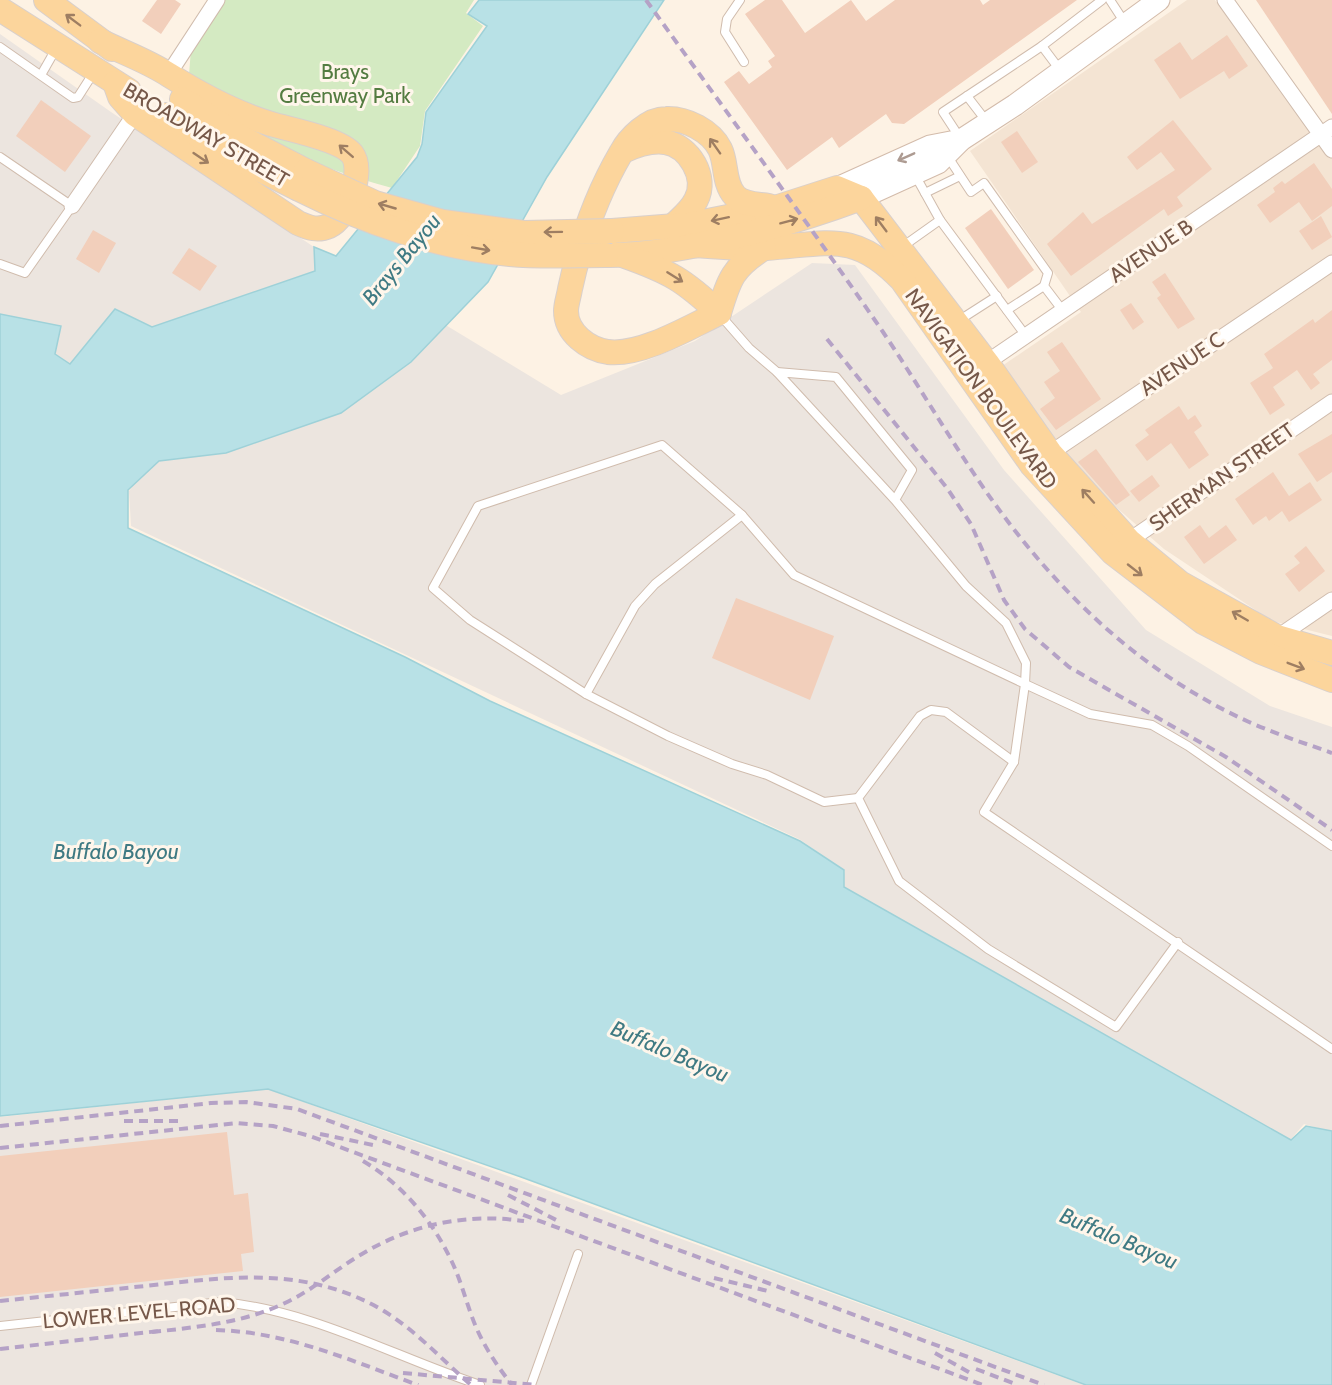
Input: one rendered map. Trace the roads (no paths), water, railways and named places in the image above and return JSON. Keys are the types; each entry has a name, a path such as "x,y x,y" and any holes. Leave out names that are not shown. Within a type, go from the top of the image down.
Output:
{"main road":[{"name":"BROADWAY STREET","path":"46,0 100,41 353,216 424,239 510,254 614,255"},
{"path":"614,255 692,245 810,216 861,198 938,163 961,140 1061,72 1159,0"},
{"name":"BROADWAY STREET","path":"0,9 231,155 375,203 443,222 524,232 671,228 778,207 837,188"},
{"path":"100,41 243,115 338,144 351,154 357,166 357,178 339,218 330,226 312,230 298,223 135,114 105,76"},
{"path":"764,248 743,261 728,284 719,313 642,348 609,352 584,343 573,333 566,312 574,274 593,213 621,152 648,124 665,118 685,121 701,129 720,148 729,188 736,197 746,203 778,207"},
{"path":"837,188 930,146 961,140"},
{"path":"621,152 642,143 665,142 683,149 697,167 701,184 697,199 671,228"},
{"name":"NAVIGATION BOULEVARD","path":"837,188 861,198 956,322 978,369"},
{"name":"NAVIGATION BOULEVARD","path":"692,245 764,248 840,243 863,248 885,262 978,369 1041,459 1121,547 1180,583 1269,645 1332,680"},
{"path":"614,255 668,272 692,287 719,313"},
{"name":"NAVIGATION BOULEVARD","path":"1269,645 1332,653"}],"street":[{"path":"168,75 217,0"},
{"path":"1225,0 1327,131 1332,150"},
{"path":"72,206 135,114"},
{"name":"AVENUE B","path":"978,369 1327,131"},
{"name":"AVENUE C","path":"1041,459 1332,263"},
{"name":"SHERMAN STREET","path":"1121,547 1332,402"},
{"path":"1269,645 1332,600"}],"lane":[{"path":"740,0 727,19 725,32 744,62"},
{"path":"961,140 943,112 1042,46 1102,0"},
{"path":"1110,0 1126,24"},
{"path":"41,75 58,46"},
{"path":"1042,46 1061,72"},
{"path":"0,47 76,99 105,76"},
{"path":"967,96 987,123"},
{"path":"946,154 971,192 984,183 1048,273 1044,286 1007,310"},
{"path":"0,157 72,206 25,273 0,264"},
{"path":"915,173 940,220 1026,336"},
{"path":"925,193 960,176"},
{"path":"900,249 940,220"},
{"path":"1044,286 1063,311"},
{"path":"956,322 997,296"},
{"path":"719,313 749,348 777,372 895,500 966,586 1006,623 1026,663 1025,684 1014,762 984,812 1332,1049"},
{"path":"777,372 836,377 912,470 895,500"},
{"path":"1014,762 946,712 931,710 920,716 858,798 824,802 767,775 732,764 668,736 586,694 470,620 433,588 478,506 662,445 741,515 794,574 1090,714 1152,725 1188,746 1332,846"},
{"path":"586,694 635,606 655,584 741,515"},
{"path":"858,798 899,881 988,949 1116,1027 1178,942"},
{"path":"531,1385 578,1254"},
{"name":"LOWER LEVEL ROAD","path":"0,1326 221,1302 253,1305 291,1315 480,1385"}],"water":[{"path":"479,0 664,0 547,177 488,282 411,362 341,413 226,453 159,461 128,490 128,528 405,657 490,701 800,841 844,870 844,887 1291,1140 1306,1126 1332,1131 1332,1385 1086,1385 521,1177 268,1089 0,1116 0,314 61,326 55,354 70,364 115,309 152,327 315,271 314,247 336,256 417,157 422,144 426,112 487,26 468,14"}],"railway":[{"path":"646,0 883,332 985,490 1039,561 1101,624 1171,678 1209,702 1249,722 1332,753"},
{"path":"827,339 947,488 971,524 1004,600 1025,629 1069,667 1226,757 1332,830"},
{"path":"0,1126 211,1103 246,1102 297,1109 1044,1385"},
{"path":"124,1121 183,1121"},
{"path":"0,1148 237,1123 273,1126 310,1136 983,1385"},
{"path":"320,1134 378,1146"},
{"path":"363,1161 403,1192 436,1232 456,1270 480,1335 512,1385"},
{"path":"508,1195 560,1222"},
{"path":"152,1332 237,1320 269,1310 305,1292 352,1260 381,1244 420,1228 461,1220 524,1221"},
{"path":"0,1301 205,1280 234,1278 292,1280 320,1285 349,1294 377,1307 414,1333 471,1385"},
{"path":"714,1278 772,1292"},
{"path":"216,1330 243,1332 294,1342 418,1385"},
{"path":"0,1349 159,1331"},
{"path":"935,1353 974,1375"},
{"path":"976,1369 1018,1385"},
{"path":"403,1373 537,1385"}],"park label":[{"name":"Brays Greenway Park","path":"345,84"}],"water label":[{"name":"Brays Bayou","path":"401,259"},
{"name":"Buffalo Bayou","path":"116,851"},
{"name":"Buffalo Bayou","path":"670,1051"},
{"name":"Buffalo Bayou","path":"1119,1238"}]}
